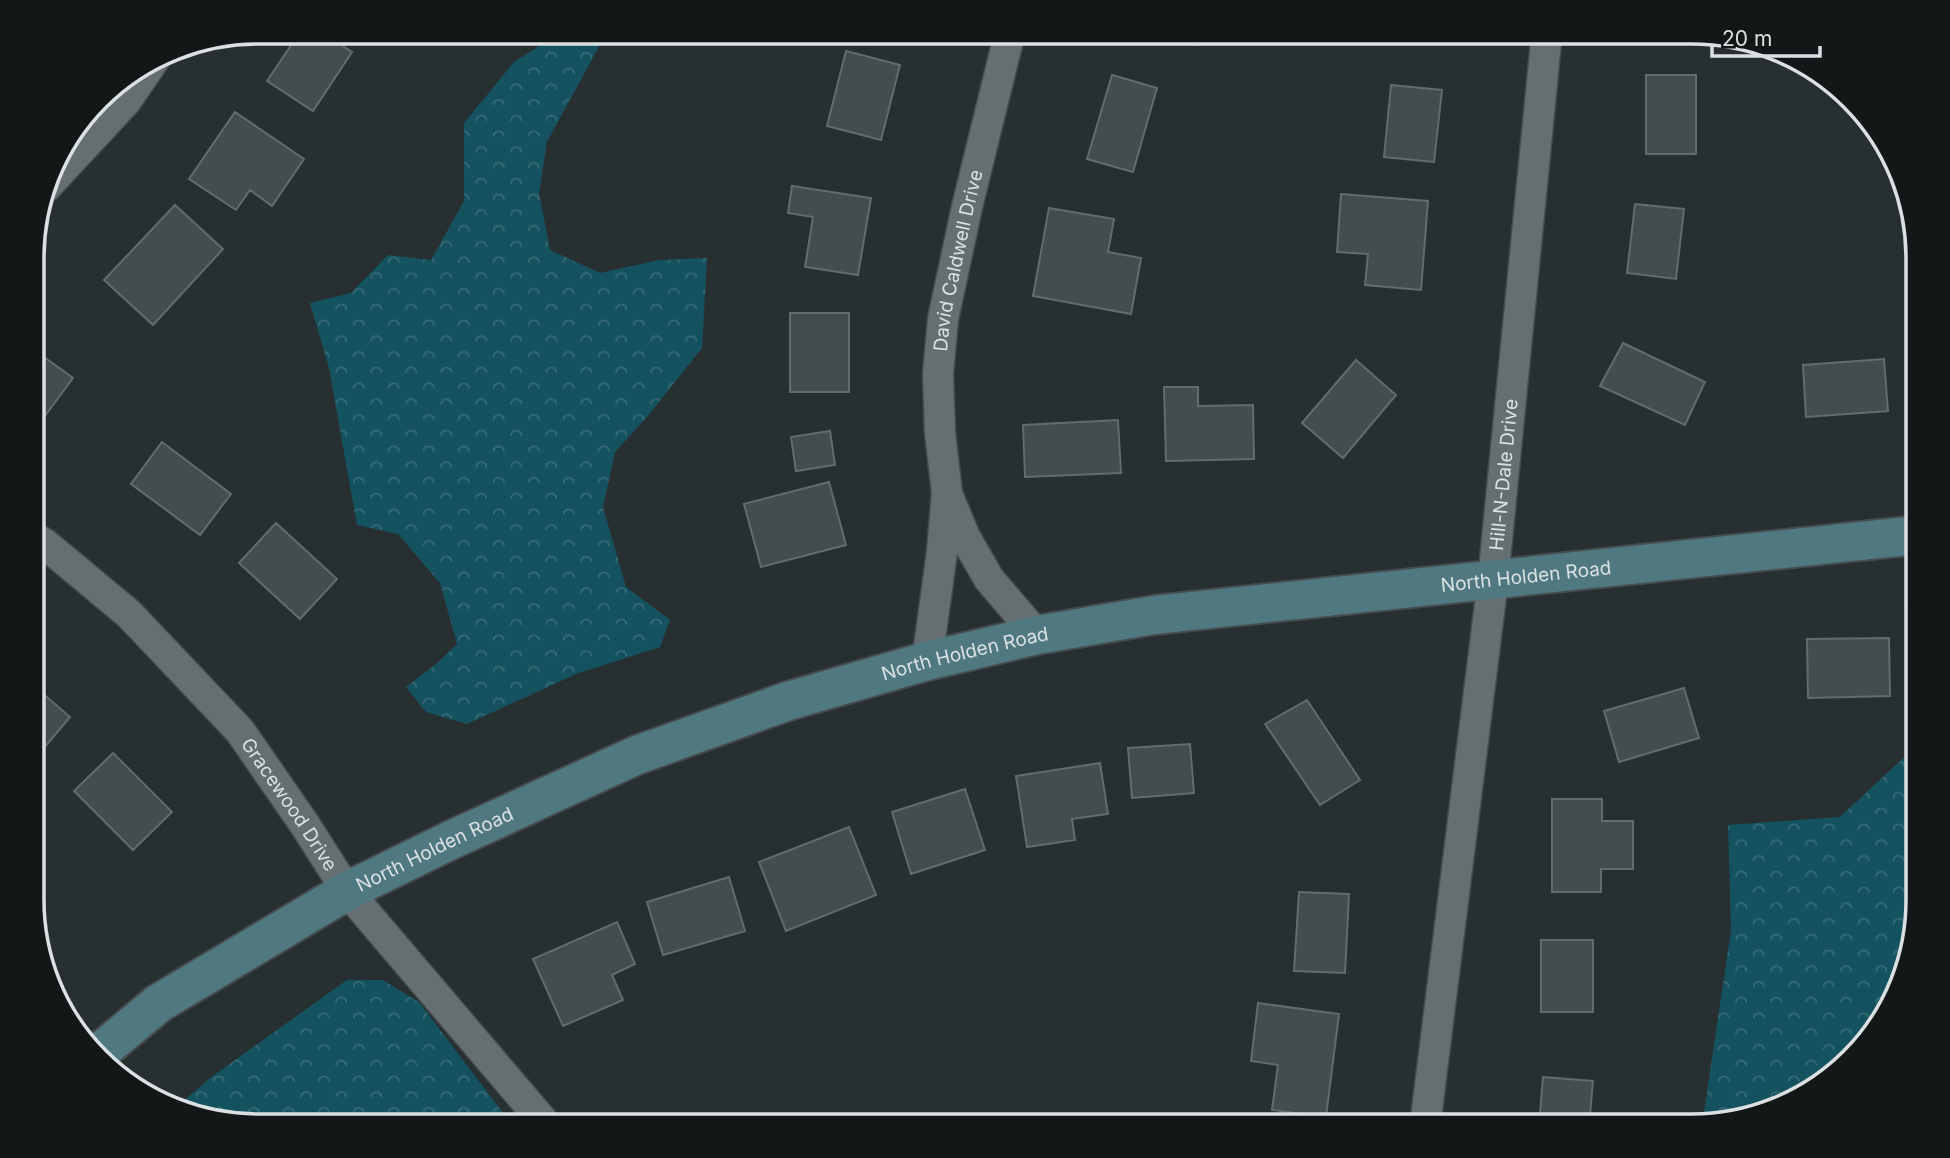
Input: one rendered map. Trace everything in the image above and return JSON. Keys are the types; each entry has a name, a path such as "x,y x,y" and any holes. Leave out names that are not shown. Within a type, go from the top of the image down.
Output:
{"main road":[{"name":"North Holden Road","path":"104,1049 159,1003 347,891 451,840 637,755 788,701 927,661 1037,635 1154,615 1906,536"}],"street":[{"name":"David Caldwell Drive","path":"927,661 947,493 940,433 939,385 943,319 1007,44"},
{"name":"Hill-N-Dale Drive","path":"1426,1114 1493,580 1546,44"},
{"path":"64,167 126,100 141,79"},
{"name":"David Caldwell Drive","path":"947,493 965,537 989,579 1037,635"},
{"name":"Gracewood Drive","path":"44,543 129,614 240,731 347,891 537,1114"}],"green space":[{"path":"542,44 600,44 547,142 539,193 550,250 600,273 659,260 707,258 702,348 615,452 603,507 626,587 670,620 660,647 576,674 467,724 426,712 406,687 457,644 440,583 398,534 357,525 329,368 310,303 351,293 388,255 431,260 464,201 464,123 514,62"},
{"path":"1906,755 1906,914 1902,942 1890,982 1878,1007 1853,1041 1811,1078 1761,1103 1704,1114 1731,930 1728,825 1840,817"},
{"path":"347,980 383,980 419,1002 504,1114 258,1114 202,1107 184,1101 210,1078"}],"building":[{"path":"292,44 340,44 352,52 313,111 267,81"},
{"path":"846,51 900,65 881,140 827,126"},
{"path":"1112,75 1157,88 1133,172 1087,159"},
{"path":"1646,75 1696,75 1696,154 1646,154"},
{"path":"1391,85 1442,90 1434,162 1384,157"},
{"path":"235,112 304,159 272,206 250,190 236,210 189,179"},
{"path":"792,186 871,198 858,275 805,267 813,217 788,213"},
{"path":"1341,194 1428,201 1421,290 1365,285 1368,254 1337,252"},
{"path":"1635,204 1684,209 1676,279 1627,273"},
{"path":"175,205 223,249 153,325 104,280"},
{"path":"1049,208 1114,219 1108,252 1141,258 1131,314 1033,296"},
{"path":"790,313 849,313 849,392 790,392"},
{"path":"1623,343 1705,382 1685,425 1600,386"},
{"path":"44,357 73,378 44,417"},
{"path":"1884,359 1888,411 1806,417 1803,365"},
{"path":"1356,360 1396,395 1343,458 1302,423"},
{"path":"1164,387 1198,387 1198,406 1253,405 1254,459 1166,461"},
{"path":"1118,420 1121,473 1025,477 1023,425"},
{"path":"830,431 835,465 796,471 791,437"},
{"path":"162,442 231,494 200,535 131,484"},
{"path":"829,482 846,545 761,567 744,504"},
{"path":"276,523 337,579 300,619 239,563"},
{"path":"1889,638 1890,696 1808,698 1807,639"},
{"path":"1684,688 1699,738 1619,762 1604,711"},
{"path":"44,695 70,717 44,748"},
{"path":"1307,700 1360,780 1320,805 1265,724"},
{"path":"1190,744 1194,793 1132,798 1128,748"},
{"path":"113,753 172,812 133,850 74,791"},
{"path":"1100,763 1108,814 1072,819 1075,840 1027,847 1016,776"},
{"path":"965,789 985,850 911,874 892,812"},
{"path":"1552,799 1602,799 1602,821 1633,821 1633,869 1601,869 1601,892 1552,892"},
{"path":"849,827 876,895 786,931 759,862"},
{"path":"729,877 745,931 663,955 647,902"},
{"path":"1299,892 1349,894 1345,973 1294,971"},
{"path":"617,922 635,964 612,975 623,1000 563,1026 533,959"},
{"path":"1541,940 1593,940 1593,1012 1541,1012"},
{"path":"1258,1003 1339,1014 1326,1114 1272,1110 1278,1065 1251,1061"},
{"path":"1543,1077 1593,1081 1590,1114 1540,1114"}]}
